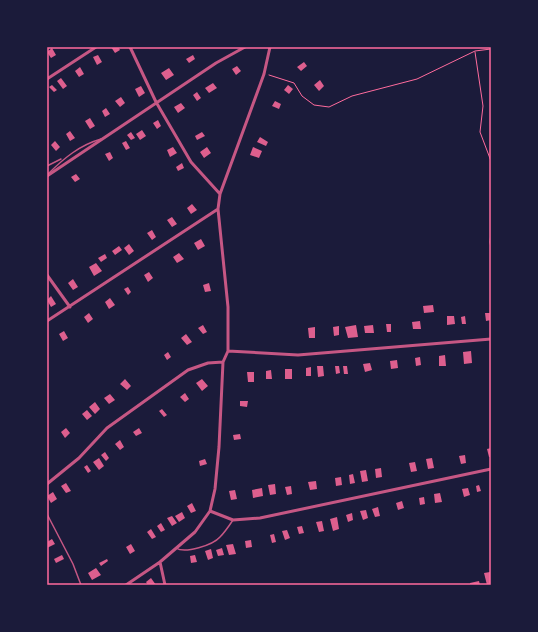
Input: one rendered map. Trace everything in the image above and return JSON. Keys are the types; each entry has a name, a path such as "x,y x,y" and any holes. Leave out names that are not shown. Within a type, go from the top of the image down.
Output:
{"street":[{"path":"47,80 96,47"},
{"path":"130,47 156,102 191,162 220,194"},
{"path":"47,176 156,102 216,63 245,47"},
{"path":"126,585 160,562 195,532 210,511 215,489 223,362 228,351 228,307 218,209 220,194 264,74 268,47"},
{"path":"47,322 218,209"},
{"path":"47,275 70,306"},
{"path":"228,351 298,355 491,339"},
{"path":"47,484 79,458 107,428 188,370 208,363 223,362"},
{"path":"210,511 233,520 260,518 491,469"},
{"path":"160,562 165,585"}],"lane":[{"path":"47,166 64,158 90,142 104,138"},
{"path":"47,176 64,158"},
{"path":"47,514 73,564 80,585"},
{"path":"176,548 179,550 187,550 210,544 219,538 233,520"}],"path":[{"path":"264,74 284,78 294,83 302,96 314,105 329,107 352,96 417,79 475,51 491,49"},
{"path":"475,51 483,106 480,132 491,161"},
{"path":"491,232 491,249"}],"building":[{"path":"111,47 118,47 120,50 115,53"},
{"path":"52,48 56,55 51,58 47,52"},
{"path":"98,55 102,62 97,65 93,57"},
{"path":"193,55 195,59 189,63 186,59"},
{"path":"304,62 307,66 301,71 297,67"},
{"path":"237,66 241,71 236,75 232,69"},
{"path":"80,67 84,74 79,77 75,71"},
{"path":"169,68 174,75 166,80 161,73"},
{"path":"61,78 67,86 63,89 57,81"},
{"path":"320,80 324,86 319,91 314,85"},
{"path":"213,83 217,88 209,93 205,88"},
{"path":"52,85 57,90 54,92 49,87"},
{"path":"288,85 293,89 289,94 284,90"},
{"path":"141,86 145,93 139,97 135,89"},
{"path":"197,92 201,98 197,101 193,95"},
{"path":"121,97 125,103 120,107 115,101"},
{"path":"275,101 281,104 279,109 272,106"},
{"path":"181,103 185,108 178,113 174,107"},
{"path":"106,108 110,114 105,117 102,111"},
{"path":"90,118 95,126 90,129 85,121"},
{"path":"158,120 161,126 157,129 153,123"},
{"path":"142,130 146,136 140,140 136,134"},
{"path":"70,131 75,138 70,141 66,134"},
{"path":"131,132 135,138 131,140 127,135"},
{"path":"202,132 205,136 197,140 195,136"},
{"path":"260,137 268,142 266,146 257,142"},
{"path":"55,141 60,147 56,151 51,145"},
{"path":"126,141 130,148 126,150 122,143"},
{"path":"173,147 177,153 170,157 167,150"},
{"path":"207,147 211,153 204,158 200,152"},
{"path":"253,147 262,151 259,158 250,155"},
{"path":"110,152 113,158 109,161 105,154"},
{"path":"182,163 184,168 178,171 176,167"},
{"path":"76,174 80,179 75,182 71,177"},
{"path":"192,204 197,210 191,214 187,208"},
{"path":"172,217 177,224 172,227 167,220"},
{"path":"152,230 156,237 152,240 147,233"},
{"path":"201,239 205,246 198,250 194,243"},
{"path":"129,244 134,251 129,255 124,248"},
{"path":"119,246 122,250 115,255 112,251"},
{"path":"179,253 184,259 177,263 173,257"},
{"path":"105,254 107,258 101,262 98,258"},
{"path":"96,263 102,271 94,276 89,267"},
{"path":"149,272 153,278 148,282 144,275"},
{"path":"73,279 78,287 73,290 68,283"},
{"path":"209,283 211,291 205,292 203,285"},
{"path":"128,287 131,292 128,295 124,289"},
{"path":"51,296 56,304 51,307 47,300"},
{"path":"110,298 115,305 109,309 105,302"},
{"path":"433,305 434,312 424,313 423,306"},
{"path":"89,313 93,319 88,323 84,317"},
{"path":"485,313 491,313 491,320 486,321"},
{"path":"447,316 454,316 455,324 447,325"},
{"path":"465,316 466,324 462,324 461,317"},
{"path":"420,321 421,329 413,329 412,322"},
{"path":"386,324 391,324 391,332 387,332"},
{"path":"203,325 207,332 203,334 198,328"},
{"path":"356,325 358,337 348,338 345,327"},
{"path":"373,325 374,333 365,333 364,326"},
{"path":"339,326 339,335 334,336 333,327"},
{"path":"315,327 315,338 309,338 308,328"},
{"path":"64,331 68,338 63,341 59,334"},
{"path":"186,334 192,342 187,345 181,338"},
{"path":"471,351 472,363 464,364 463,352"},
{"path":"168,352 171,357 167,360 164,355"},
{"path":"445,355 446,366 439,366 439,356"},
{"path":"420,357 421,365 416,366 415,358"},
{"path":"397,360 398,368 391,369 390,361"},
{"path":"370,363 372,370 365,372 363,364"},
{"path":"317,366 323,366 324,376 318,377"},
{"path":"335,366 339,366 340,373 336,374"},
{"path":"343,366 347,366 348,374 344,374"},
{"path":"311,367 311,376 306,376 306,368"},
{"path":"285,369 292,369 292,379 285,379"},
{"path":"271,370 272,379 266,379 266,371"},
{"path":"247,372 254,372 254,382 248,382"},
{"path":"125,379 131,386 127,390 120,384"},
{"path":"202,379 208,386 202,391 196,383"},
{"path":"185,393 189,399 185,402 180,397"},
{"path":"110,394 115,400 109,404 104,398"},
{"path":"240,401 248,401 247,407 240,406"},
{"path":"95,402 100,409 95,414 89,407"},
{"path":"162,409 167,415 164,417 159,411"},
{"path":"87,410 92,416 87,420 82,414"},
{"path":"66,428 70,433 65,438 61,432"},
{"path":"139,428 142,433 136,436 133,432"},
{"path":"240,434 241,439 234,440 233,435"},
{"path":"120,440 124,447 120,450 115,444"},
{"path":"491,448 491,457 489,457 487,449"},
{"path":"105,452 109,458 106,461 101,455"},
{"path":"465,455 466,463 461,464 459,456"},
{"path":"99,458 104,466 99,470 93,462"},
{"path":"432,458 434,468 428,469 426,459"},
{"path":"205,459 207,464 200,466 199,461"},
{"path":"415,462 417,471 411,472 409,463"},
{"path":"87,465 91,471 88,473 84,467"},
{"path":"381,468 382,477 376,478 375,469"},
{"path":"366,470 368,481 362,482 360,471"},
{"path":"353,474 355,483 350,484 349,475"},
{"path":"341,477 342,485 336,486 335,478"},
{"path":"316,481 317,489 310,490 308,482"},
{"path":"66,483 71,491 66,493 61,486"},
{"path":"275,484 276,494 270,495 268,485"},
{"path":"479,485 481,491 477,492 476,486"},
{"path":"291,486 292,494 287,495 285,487"},
{"path":"262,488 263,496 253,498 252,490"},
{"path":"468,488 470,495 464,497 462,489"},
{"path":"235,490 237,499 231,500 229,491"},
{"path":"53,492 57,499 51,503 47,496"},
{"path":"440,493 442,502 435,503 434,494"},
{"path":"424,497 425,504 420,505 419,498"},
{"path":"402,501 404,508 398,510 396,503"},
{"path":"192,503 196,511 191,513 187,506"},
{"path":"378,507 380,516 375,517 372,509"},
{"path":"366,510 368,518 363,520 360,511"},
{"path":"182,512 185,518 179,522 175,516"},
{"path":"352,513 353,520 348,522 346,515"},
{"path":"172,516 177,523 172,526 167,518"},
{"path":"337,517 339,529 333,531 330,519"},
{"path":"322,521 324,531 319,532 316,522"},
{"path":"161,523 165,530 161,532 157,526"},
{"path":"302,526 304,533 299,534 297,527"},
{"path":"151,529 156,537 152,539 147,532"},
{"path":"287,530 290,538 285,540 282,531"},
{"path":"274,534 276,542 272,543 270,535"},
{"path":"52,539 55,544 47,548 47,542"},
{"path":"251,540 252,547 246,548 245,541"},
{"path":"131,544 135,551 130,554 126,547"},
{"path":"233,544 236,554 229,555 226,545"},
{"path":"222,548 224,555 218,556 216,550"},
{"path":"211,549 213,558 208,560 205,551"},
{"path":"62,555 64,559 56,563 54,559"},
{"path":"195,555 197,562 191,563 190,556"},
{"path":"107,559 108,561 101,566 99,563"},
{"path":"96,568 101,575 92,580 88,573"},
{"path":"490,572 491,585 487,585 484,573"},
{"path":"151,578 156,585 148,585 146,582"},
{"path":"479,581 480,585 470,585 470,583"}]}
